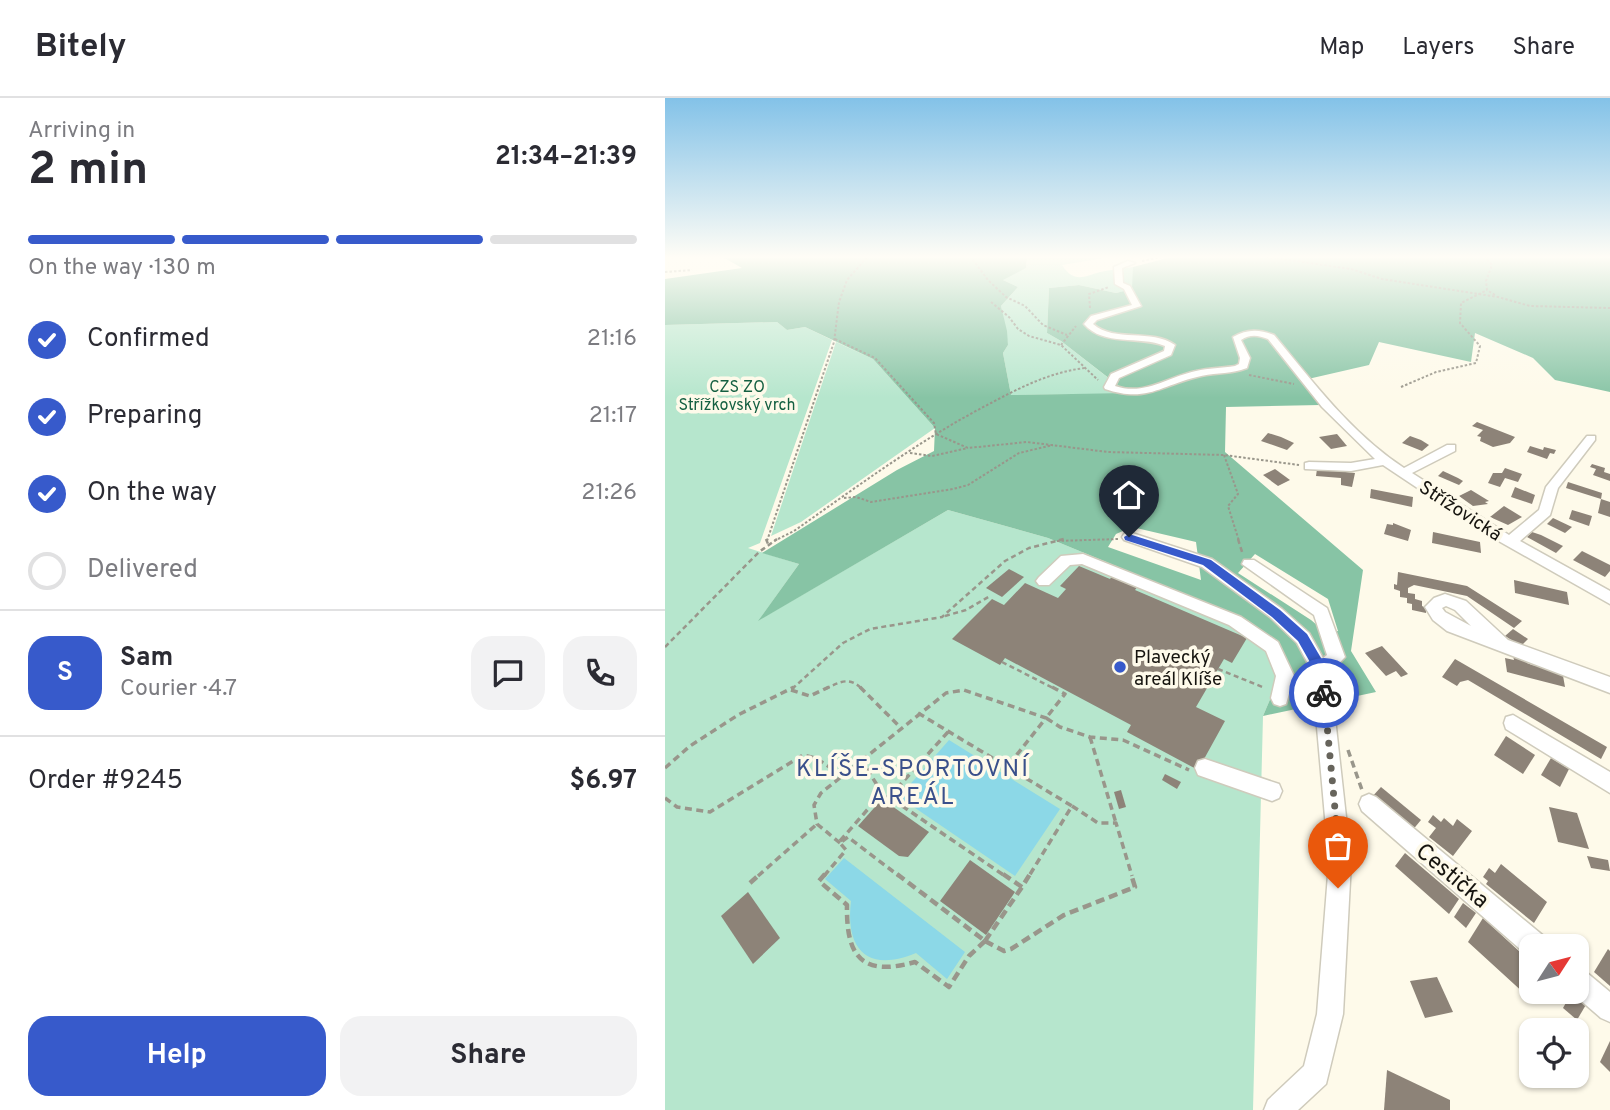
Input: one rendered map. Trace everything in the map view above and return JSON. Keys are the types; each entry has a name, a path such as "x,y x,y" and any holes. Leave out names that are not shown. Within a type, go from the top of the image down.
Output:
{"street":[{"path":"1135,303 1137,306 1094,318 1088,324 1099,333 1160,339 1170,345 1168,353 1115,376 1109,387 1119,392 1154,392 1196,374 1229,372"},
{"name":"Střížovická","path":"1229,372 1244,366 1245,358 1236,339 1252,332 1271,337 1326,405 1371,452 1510,542 1610,598"},
{"path":"1510,542 1545,512 1552,487 1591,438"},
{"path":"1403,473 1451,448"},
{"path":"1309,466 1352,467 1385,461"},
{"path":"1129,537 1207,563 1276,614 1303,638 1321,670 1340,862 1330,1014 1316,1074 1279,1109"},
{"path":"1044,582 1066,559 1083,559 1235,621 1272,647 1285,676 1281,696"},
{"path":"1249,564 1321,612 1336,657 1321,670"},
{"path":"1501,642 1610,685"},
{"path":"1513,723 1610,783"},
{"path":"1205,768 1272,792"},
{"name":"Cestička","path":"1369,804 1522,934"},
{"path":"1589,991 1610,1009"}],"path":[{"path":"768,544 766,540 835,339 839,303"},
{"path":"992,303 1018,329 1029,336 1062,345 1109,387"},
{"path":"1019,303 1043,325 1066,335 1062,345"},
{"path":"1090,303 1094,318"},
{"path":"1401,387 1436,372 1476,363 1480,346 1460,323 1461,303"},
{"path":"1520,303 1530,306 1610,308"},
{"path":"835,339 875,358 934,423 936,434"},
{"path":"665,647 768,544 794,531 842,499 856,486 936,434 1014,391 1062,371 1085,368"},
{"path":"1229,372 1293,383"},
{"path":"936,434 968,448"},
{"path":"910,453 932,456 968,448 1027,442 1108,452 1224,455 1309,466"},
{"path":"842,499 856,498 871,502 953,489 968,485 1019,453 1056,445"},
{"path":"1224,455 1238,494 1227,506 1240,548 1249,564"},
{"path":"942,617 1005,561 1029,548 1066,539 1129,537"},
{"path":"665,768 690,746 738,715 791,690 843,643 870,629 942,617 966,610 990,596"},
{"path":"1002,662 1065,694 1007,767"},
{"path":"1218,669 1281,696"},
{"path":"791,690 810,696 845,680 855,682 900,727"},
{"path":"1072,806 1022,887 985,941 969,956 949,987 915,962 899,968 879,969 864,963 850,947 845,930 847,905 819,881 846,850 817,824 814,805 821,793 900,727 946,693 964,691 1046,718 1060,727 1090,737 1123,740 1200,775 1205,768"},
{"path":"918,713 1095,822 1106,826 1116,823"},
{"path":"1327,723 1342,739 1369,804"},
{"path":"889,797 948,732"},
{"path":"840,842 848,837 985,941 1004,951 1011,949 1063,915 1135,887 1090,737"},
{"path":"665,798 677,807 710,811 803,755 816,758 841,775"},
{"path":"862,759 883,793 1022,887"},
{"path":"840,842 883,793"},
{"path":"750,883 817,824"}],"green space":[{"path":"665,303 1003,303 1001,306 1008,345 1003,353 1011,395 1128,393 1047,333 1048,303 1610,303 1610,392 1555,380 1533,358 1475,333 1471,362 1379,342 1369,365 1308,379 1320,405 1226,407 1225,452 1363,570 1351,651 1376,692 1263,716 1279,678 1277,645 1249,621 1048,538 948,510 758,621 799,564 762,553 897,470 934,451 935,428 873,359 805,327 787,330 777,322 665,325","holes":["1132,527 1196,542 1201,580 1108,547 1116,534","1255,554 1328,599 1338,631 1325,632 1238,573"]},
{"path":"1003,303 1048,303 1047,333 1129,394 1011,395 1003,353 1008,345 1001,306"},
{"name":"Plavecký areál Klíše","path":"777,322 787,330 805,327 832,340 760,543 748,548 799,564 759,620 948,510 1048,538 1249,621 1277,645 1279,678 1263,716 1253,1110 665,1110 665,325"},
{"path":"836,342 873,359 935,428 801,522 771,536"}],"water":[{"path":"949,740 1060,809 1015,876 899,797"},
{"path":"844,858 965,952 947,979 916,953 899,959 885,960 863,953 852,933 851,901 825,879"}],"building":[{"path":"1477,422 1515,437 1510,443 1493,447 1480,441 1481,437 1477,436 1483,430 1472,426"},
{"path":"1268,433 1294,443 1287,450 1261,441"},
{"path":"1337,434 1347,446 1331,449 1319,437"},
{"path":"1410,436 1429,445 1422,451 1402,443"},
{"path":"1530,446 1556,450 1554,454 1550,453 1547,459 1527,452"},
{"path":"1592,464 1605,468 1604,472 1610,474 1610,481 1593,475 1596,469 1590,467"},
{"path":"1505,468 1522,474 1518,482 1505,478 1500,487 1488,483 1493,473 1502,473"},
{"path":"1275,469 1290,480 1278,486 1263,475"},
{"path":"1317,469 1355,473 1352,487 1341,485 1341,478 1316,476"},
{"path":"1443,471 1463,481 1459,485 1438,476"},
{"path":"1568,482 1602,493 1601,499 1566,488"},
{"path":"1515,487 1535,495 1532,504 1511,497"},
{"path":"1371,489 1413,497 1412,507 1370,498"},
{"path":"1471,490 1489,501 1485,502 1488,504 1473,506 1459,496"},
{"path":"1601,499 1610,502 1610,517 1598,513"},
{"path":"1504,506 1522,517 1508,525 1490,517"},
{"path":"1572,510 1592,516 1589,526 1569,519"},
{"path":"1553,518 1572,527 1565,533 1547,524"},
{"path":"1393,523 1411,530 1408,541 1384,534 1387,524"},
{"path":"1433,532 1480,542 1481,553 1432,543"},
{"path":"1532,532 1563,546 1556,553 1527,537"},
{"path":"1582,551 1610,565 1610,571 1605,577 1573,560"},
{"name":"Plavecký areál Klíše","path":"1079,566 1110,579 1113,575 1138,586 1135,590 1247,638 1232,663 1224,659 1196,707 1225,721 1198,770 1127,732 1131,725 1005,658 1000,665 952,639 992,599 1004,605 1025,583 1058,598 1066,589 1060,586"},
{"path":"1009,569 1024,577 1002,597 986,588"},
{"path":"1398,572 1467,586 1522,621 1514,628 1467,596 1414,585 1408,588 1408,593 1415,594 1415,599 1422,601 1426,613 1412,610 1412,604 1407,603 1407,598 1400,597 1400,591 1394,589"},
{"path":"1514,580 1567,592 1569,605 1515,593"},
{"path":"1513,629 1528,639 1521,646 1505,636"},
{"path":"1382,646 1408,674 1401,677 1396,671 1386,676 1365,653"},
{"path":"1513,656 1526,659 1527,663 1532,665 1562,670 1565,687 1507,672 1505,658 1514,660"},
{"path":"1455,659 1607,747 1601,759 1468,680 1457,686 1442,677"},
{"path":"1506,736 1535,755 1523,774 1494,755"},
{"path":"1551,758 1569,769 1560,787 1541,775"},
{"path":"1165,774 1181,782 1177,789 1162,780"},
{"path":"1381,787 1421,820 1411,832 1371,798"},
{"path":"1121,790 1126,807 1119,809 1114,792"},
{"path":"882,799 929,832 908,857 899,856 858,826"},
{"path":"1549,807 1577,813 1589,849 1558,842"},
{"path":"1433,815 1441,822 1444,818 1453,826 1457,819 1472,831 1453,856 1429,837 1436,828 1428,822"},
{"path":"1405,853 1459,899 1449,914 1395,866"},
{"path":"1587,856 1608,860 1610,871 1591,868"},
{"path":"970,860 1015,892 986,935 940,901"},
{"path":"1501,864 1547,902 1534,923 1486,884 1488,881 1483,877 1489,868 1495,873"},
{"path":"748,892 780,938 753,964 721,916"},
{"path":"1463,903 1476,913 1466,928 1454,917"},
{"path":"1483,918 1519,951 1519,988 1468,942"},
{"path":"1608,949 1610,951 1610,986 1594,972"},
{"path":"1437,977 1453,1012 1425,1018 1410,981"},
{"path":"1565,1004 1586,1004 1578,1018 1563,1008"},
{"path":"1610,1041 1610,1072 1600,1062"},
{"path":"1387,1070 1450,1100 1450,1110 1384,1110"}],"way so far":[{"path":"1324,693 1340,862 1338,888"}],"place":[{"name":"Plavecký areál Klíše","path":"1120,667"}],"district":[{"name":"KLÍŠE-SPORTOVNÍ AREÁL","path":"913,782"}],"route":[{"path":"1129,537 1207,563 1276,614 1303,638 1321,670 1324,693"}],"park label":[{"name":"CZS ZO Střížkovský vrch","path":"737,395"}]}
